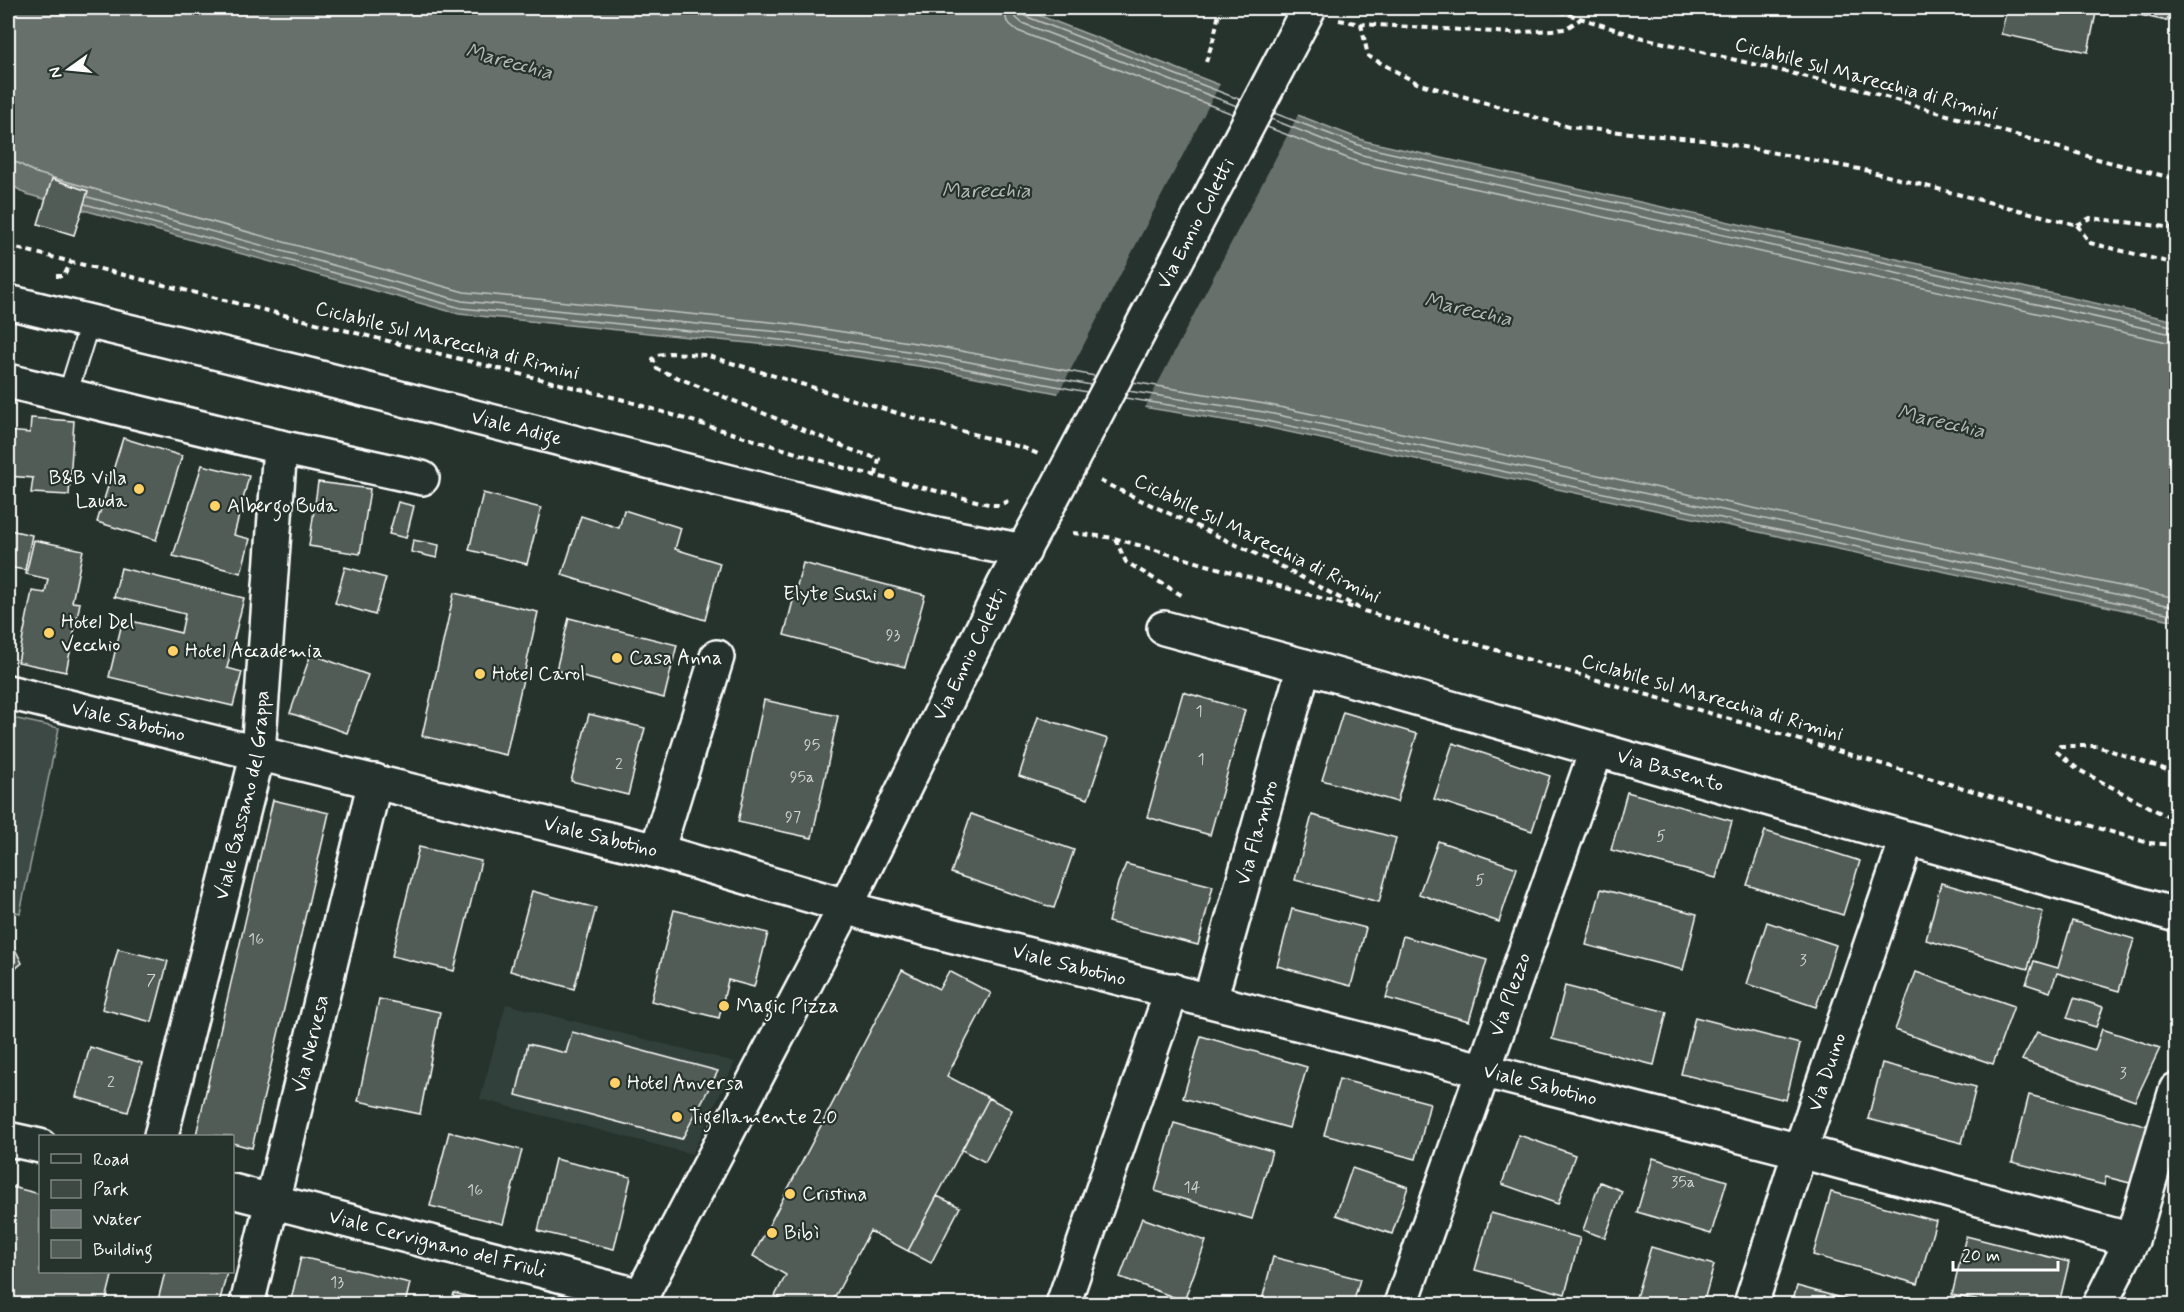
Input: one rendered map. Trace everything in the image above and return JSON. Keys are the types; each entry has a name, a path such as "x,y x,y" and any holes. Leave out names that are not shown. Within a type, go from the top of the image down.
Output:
{"street":[{"name":"Via Ennio Coletti","path":"639,1300 846,906 1004,585 1309,8"},
{"name":"Viale Adige","path":"8,302 301,373 931,533 1024,551"},
{"path":"8,381 280,447 422,478"},
{"name":"Viale Bassano del Grappa","path":"162,1135 258,753 280,447"},
{"name":"Via Basento","path":"1164,628 2176,915"},
{"path":"657,851 717,657"},
{"name":"Via Flambro","path":"1210,1000 1304,666"},
{"name":"Viale Sabotino","path":"8,692 657,851 846,906 868,915 1172,990 1800,1151 2132,1240"},
{"name":"Via Plezzo","path":"1401,1305 1596,751"},
{"name":"Via Nervesa","path":"248,1305 375,781"},
{"name":"Via Duino","path":"1751,1305 1800,1151 1907,839"},
{"path":"1063,1305 1172,990"},
{"path":"2100,1305 2132,1240 2176,1090"},
{"path":"8,1138 39,1146"},
{"name":"Viale Cervignano del Friuli","path":"234,1191 273,1200 639,1300"}],"lane":[{"path":"68,396 90,322"}],"path":[{"path":"1206,62 1220,8"},
{"name":"Ciclabile sul Marecchia di Rimini","path":"1549,8 1639,37 1862,90 2101,160 2176,179"},
{"path":"1582,18 1565,28 1512,33 1360,24 1368,56 1417,83 1569,127 1712,141 1864,170 2077,225 2090,243 2176,264"},
{"path":"2077,225 2090,218 2176,228"},
{"name":"Ciclabile sul Marecchia di Rimini","path":"8,246 624,400 845,468 938,492 992,505 1007,502 1017,495"},
{"path":"876,475 879,459 852,450 657,369 653,359 657,355 669,353 705,355 904,415 1024,448 1045,457"},
{"name":"Ciclabile sul Marecchia di Rimini","path":"1098,480 1264,558 1364,611 2149,843 2176,846"},
{"path":"1044,513 1068,532 1114,538 1364,611"},
{"path":"2176,773 2097,746 2060,746 2057,752 2079,770 2176,821"}],"shaded area":[{"path":"506,1004 735,1062 692,1154 480,1099"}],"green space":[{"path":"8,717 59,728 20,913 8,910"}],"water":[{"name":"Marecchia","path":"8,8 1020,8 1365,141 2176,321 2176,621 1261,426 1062,394 925,367 788,347 459,314 26,194 8,183"}],"pier":[{"path":"1221,82 1299,113 1144,410 1057,396"}],"building":[{"path":"2007,8 2097,8 2088,52 2001,34"},
{"path":"2127,8 2170,8 2167,21 2126,12"},
{"path":"52,179 88,191 74,235 38,224"},
{"path":"31,418 74,421 69,495 31,493 33,478 8,476 8,431 30,433"},
{"name":"B&B Villa Lauda","path":"123,438 182,456 156,540 97,522"},
{"name":"Albergo Buda","path":"202,465 249,476 234,535 250,539 241,573 173,556"},
{"path":"318,482 370,489 360,554 309,546"},
{"path":"483,493 541,508 527,564 469,550"},
{"path":"398,502 414,506 406,538 389,534"},
{"path":"624,510 681,528 675,549 720,563 705,620 562,575 581,516 619,528"},
{"path":"10,530 32,535 25,570 8,567"},
{"name":"Hotel Del Vecchio","path":"34,540 83,550 72,602 80,603 66,672 18,662 32,591 45,593 48,579 26,574"},
{"path":"413,540 439,545 437,558 411,552"},
{"path":"803,563 925,595 905,667 784,635"},
{"path":"345,567 386,578 375,615 335,603"},
{"name":"Hotel Accademia","path":"121,568 244,598 227,668 242,672 233,706 109,677 123,619 181,633 185,614 114,597"},
{"name":"Hotel Carol","path":"454,593 538,612 506,755 422,736"},
{"name":"Casa Anna","path":"569,618 677,645 664,698 556,670"},
{"path":"311,654 368,675 347,733 290,713"},
{"path":"1183,692 1245,710 1210,835 1147,817"},
{"path":"764,700 838,716 812,838 738,822"},
{"path":"1343,712 1417,734 1397,802 1322,780"},
{"path":"589,714 645,728 628,795 571,781"},
{"path":"1038,717 1108,739 1088,799 1019,776"},
{"path":"1453,743 1550,776 1532,831 1434,799"},
{"path":"1627,792 1732,821 1716,878 1611,850"},
{"path":"273,800 329,813 252,1148 234,1144 234,1135 196,1135"},
{"path":"971,814 1074,850 1054,908 951,873"},
{"path":"1312,815 1396,838 1379,902 1295,880"},
{"path":"1765,831 1860,861 1843,915 1747,885"},
{"path":"1438,841 1517,868 1499,922 1419,894"},
{"path":"419,847 481,861 454,971 392,956"},
{"path":"1126,864 1213,886 1198,945 1108,922 1118,883"},
{"path":"1941,883 2043,912 2028,969 1926,940"},
{"path":"1601,889 1697,914 1683,970 1586,945"},
{"path":"532,891 596,908 574,989 510,971"},
{"path":"1292,909 1366,928 1351,986 1277,966"},
{"path":"674,910 768,933 754,987 728,980 719,1018 651,1001"},
{"path":"2072,921 2134,939 2119,991 2057,973 2050,992 2026,984 2034,961 2058,968"},
{"path":"1767,922 1836,945 1816,1007 1747,984"},
{"path":"8,935 22,963 8,975"},
{"path":"1403,936 1487,960 1469,1021 1386,998"},
{"path":"118,949 168,961 152,1022 102,1009"},
{"path":"902,970 939,989 949,971 991,993 947,1076 989,1098 908,1251 870,1231 831,1304 792,1304 775,1296 786,1275 753,1256"},
{"path":"1916,972 2014,1006 1993,1064 1895,1030"},
{"path":"1565,986 1667,1012 1654,1065 1552,1039"},
{"path":"2074,998 2103,1007 2096,1027 2067,1018"},
{"path":"379,999 440,1012 420,1114 358,1101"},
{"path":"1695,1017 1800,1044 1786,1100 1681,1074"},
{"path":"2102,1029 2160,1048 2135,1101 2022,1060 2037,1032 2095,1050"},
{"name":"Hotel Anversa","path":"572,1032 718,1071 682,1139 516,1095 528,1044 566,1053"},
{"path":"1201,1036 1307,1067 1289,1128 1183,1098"},
{"path":"90,1047 142,1063 128,1112 76,1097"},
{"path":"1882,1063 1976,1087 1962,1143 1868,1119"},
{"path":"1339,1079 1430,1103 1416,1159 1324,1135"},
{"path":"2029,1095 2149,1126 2134,1184 2106,1177 2104,1185 2012,1162"},
{"path":"989,1098 1012,1110 985,1162 962,1150"},
{"path":"1174,1123 1272,1151 1252,1219 1155,1191"},
{"path":"449,1132 522,1150 503,1224 430,1206"},
{"path":"1519,1135 1575,1155 1558,1204 1502,1184"},
{"path":"1653,1158 1727,1181 1711,1234 1637,1212"},
{"path":"555,1159 631,1177 614,1249 538,1231"},
{"path":"1352,1168 1408,1187 1392,1234 1336,1215"},
{"path":"1600,1182 1622,1191 1605,1238 1583,1230"},
{"path":"8,1186 39,1194 39,1273 113,1273 105,1304 23,1304 8,1301"},
{"path":"1831,1192 1936,1221 1918,1284 1813,1255"},
{"path":"937,1196 960,1207 931,1263 908,1251"},
{"path":"1491,1213 1580,1238 1565,1294 1475,1270"},
{"path":"1142,1218 1206,1241 1184,1301 1120,1277"},
{"path":"1966,1236 2069,1262 2059,1304 1994,1304 1952,1295"},
{"path":"1651,1247 1714,1265 1703,1304 1634,1304"},
{"path":"301,1257 410,1283 405,1304 290,1304"},
{"path":"1273,1257 1360,1279 1353,1304 1261,1304"},
{"path":"165,1273 227,1273 219,1304 157,1304"},
{"path":"1797,1286 1863,1304 1792,1304"},
{"path":"454,1293 501,1304 451,1304"}],"place":[{"name":"B&B Villa Lauda","path":"139,489"},
{"name":"Albergo Buda","path":"215,506"},
{"name":"Elyte Sushi","path":"889,594"},
{"name":"Hotel Del Vecchio","path":"49,633"},
{"name":"Hotel Accademia","path":"173,651"},
{"name":"Casa Anna","path":"617,658"},
{"name":"Hotel Carol","path":"480,674"},
{"name":"Magic Pizza","path":"724,1006"},
{"name":"Hotel Anversa","path":"615,1083"},
{"name":"Tigellamente 2.0","path":"677,1117"},
{"name":"Cristina","path":"790,1194"},
{"name":"Bibì","path":"772,1233"}]}
